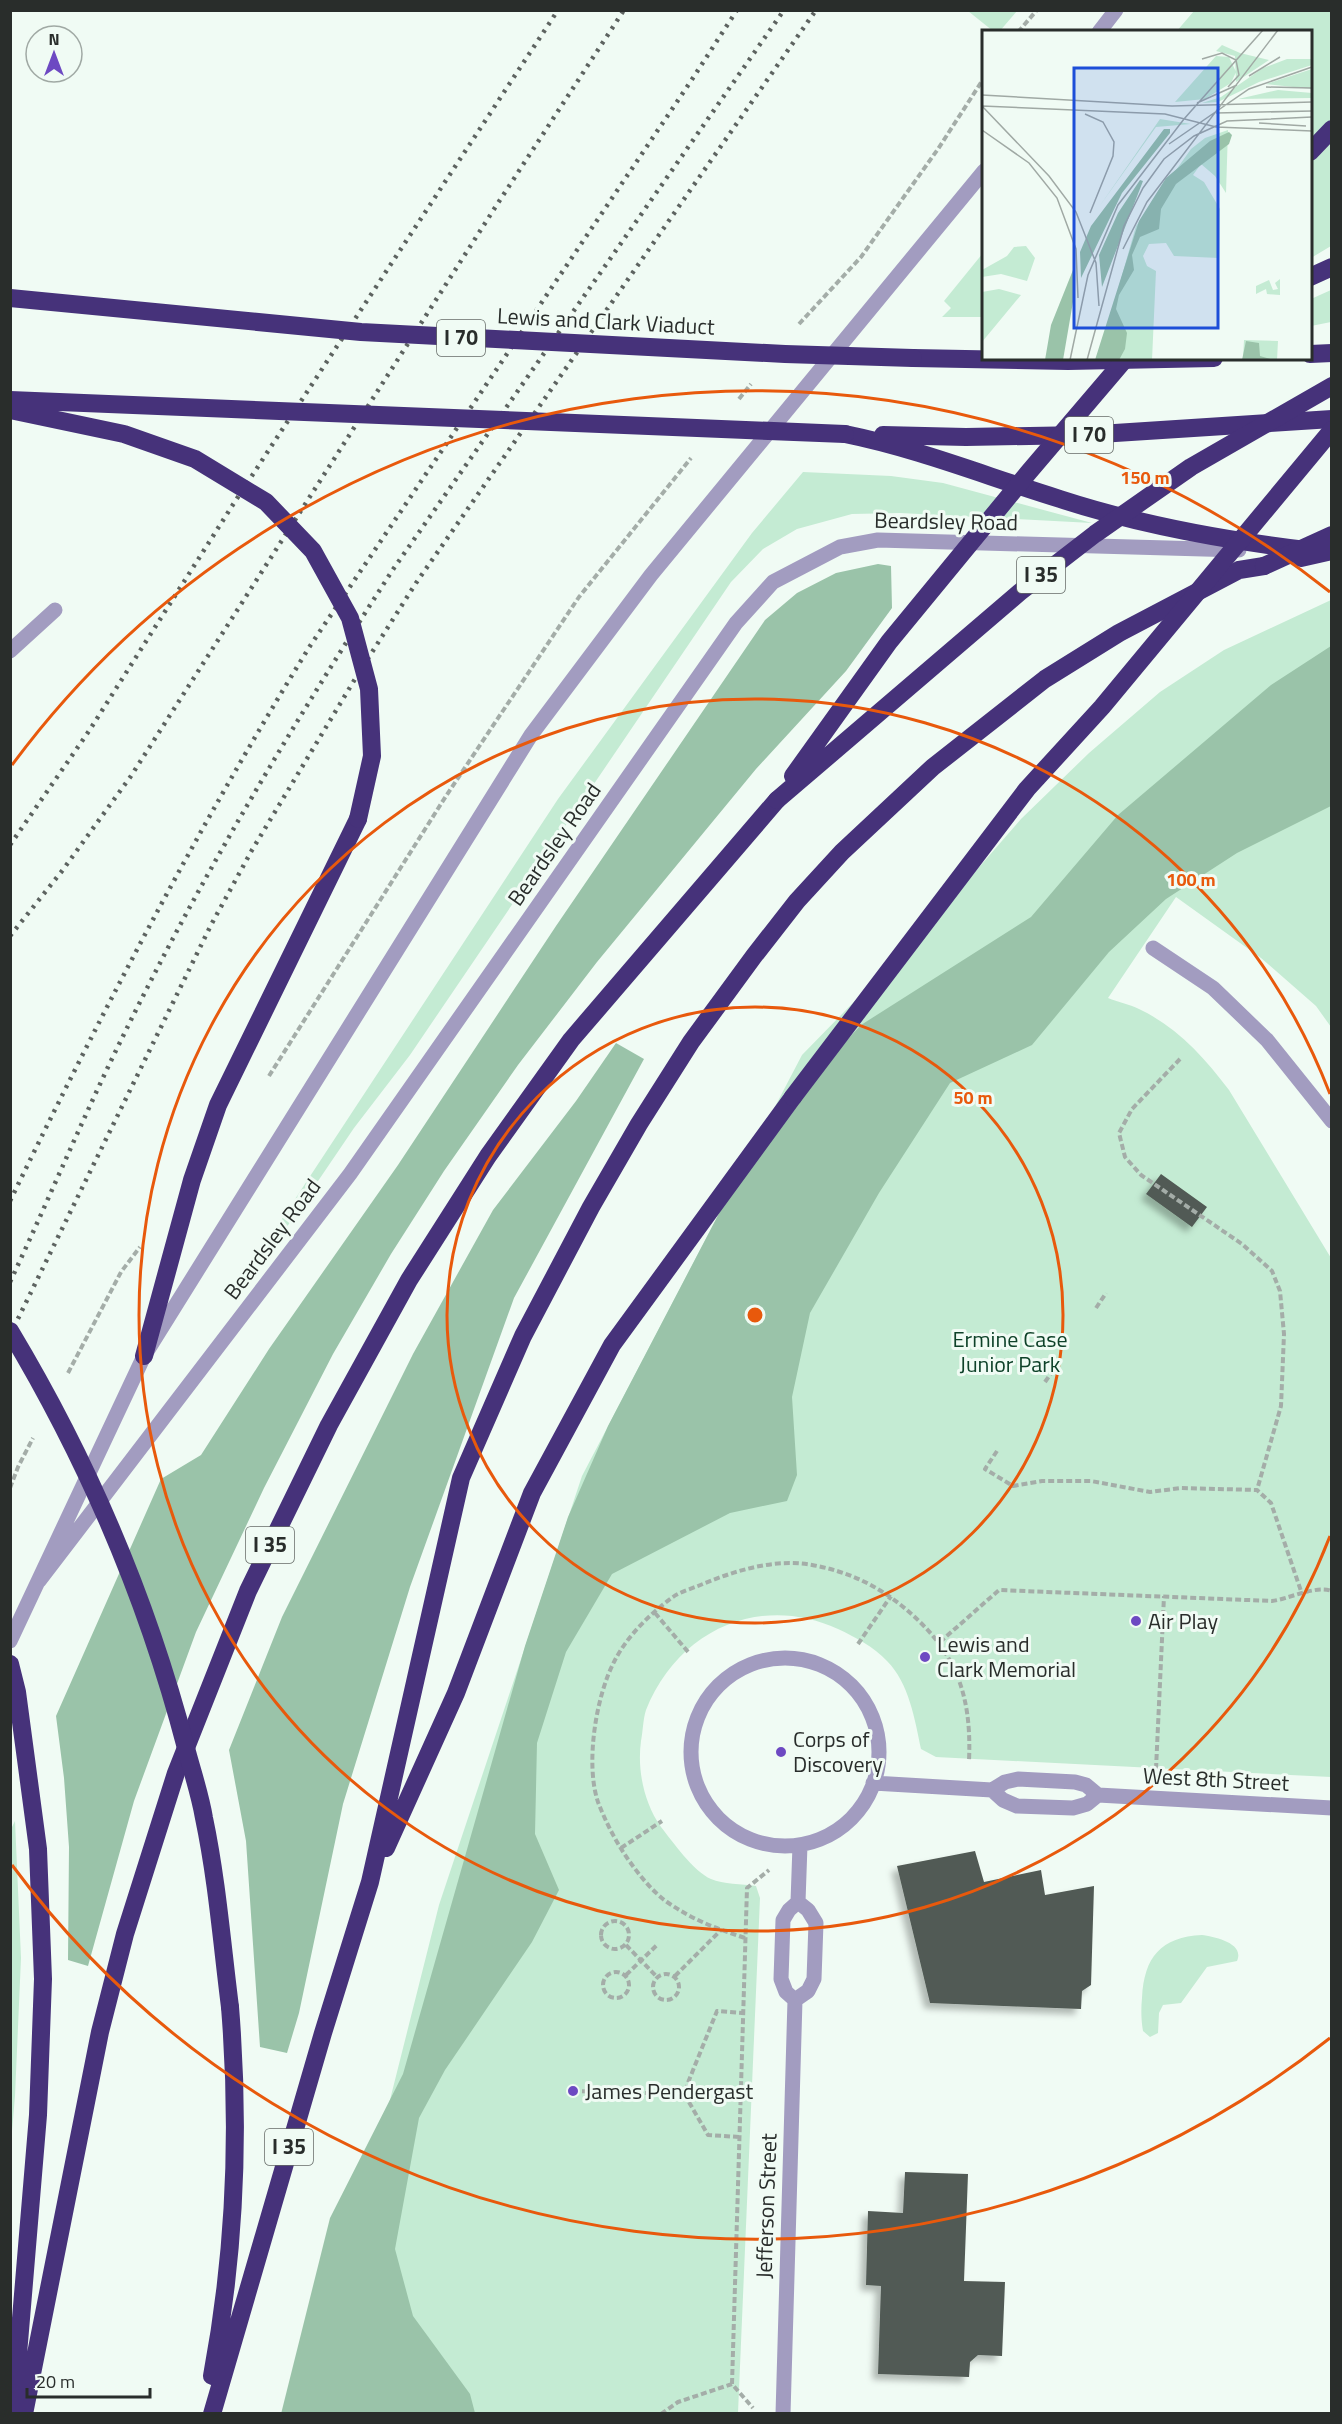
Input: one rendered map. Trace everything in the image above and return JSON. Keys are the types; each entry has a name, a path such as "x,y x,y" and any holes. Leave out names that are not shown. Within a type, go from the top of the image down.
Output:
{"highway":[{"path":"1312,151 1332,129"},
{"path":"1312,276 1332,267"},
{"name":"Lewis and Clark Viaduct","path":"10,298 361,332 785,354 913,358"},
{"path":"913,358 982,352"},
{"path":"1312,354 1332,353"},
{"name":"I 70","path":"913,358 982,359"},
{"path":"777,800 889,642 1124,360"},
{"name":"I 35","path":"24,2414 100,2032 125,1934 176,1773 248,1591 328,1425 409,1280 488,1156 572,1040 777,800 1020,592 1095,534 1191,467 1332,386"},
{"name":"I 70","path":"10,400 966,437 1084,435 1332,419"},
{"path":"10,410 124,434 195,459 266,502 313,551 350,618 369,689 372,756 358,819 218,1105 192,1180 144,1356"},
{"path":"370,1882 456,1694 537,1483 612,1345 793,1097 1027,789 1102,706 1332,430"},
{"path":"845,434 908,449 1062,500 1156,525 1240,542 1329,552"},
{"name":"I 35","path":"212,2414 323,2033 370,1882 461,1478 523,1336 591,1207 639,1124 691,1042 797,901 842,852 933,767 1045,679 1119,633 1239,570 1264,566 1332,535"},
{"path":"1264,566 1329,552"},
{"path":"10,1331 65,1431 110,1523 149,1624 178,1716 204,1817 230,2007 235,2066 236,2140 232,2222 217,2349 205,2414"},
{"path":"10,1664 17,1692 38,1849 43,1979 38,2115 13,2414"}],"street":[{"path":"1101,30 1116,10"},
{"name":"Beardsley Road","path":"10,1641 144,1356 531,735 651,574 982,173"},
{"name":"Beardsley Road","path":"39,1581 350,1174 736,623 773,582 840,547 878,540 1329,552"},
{"path":"10,651 55,610"},
{"path":"1153,948 1213,988 1260,1032 1332,1121"},
{"path":"778,1659 792,1659 817,1665 841,1677 859,1695 872,1719 877,1739 878,1758 873,1783 862,1806 845,1824 824,1837 800,1845 773,1845 748,1838 726,1826 700,1795 692,1769 693,1730 703,1706 719,1685 740,1670 778,1659"},
{"name":"West 8th Street","path":"873,1783 992,1790 1005,1782 1018,1779 1075,1782 1086,1785 1098,1795 1332,1808"},
{"path":"992,1790 1003,1800 1017,1806 1073,1808 1087,1804 1098,1795"},
{"name":"Jefferson Street","path":"783,2414 795,2000 786,1992 782,1979 783,1920 798,1902 800,1845"},
{"path":"795,2000 808,1991 814,1979 816,1923 808,1910 798,1902"}],"path":[{"path":"1020,30 1037,10"},
{"path":"1180,1059 1132,1109 1119,1133 1125,1157 1141,1175 1242,1244 1272,1272 1280,1291 1284,1334 1281,1406 1257,1490"},
{"path":"1096,1308 1106,1293"},
{"path":"1045,1382 1056,1366"},
{"path":"997,1451 985,1469 1013,1486 1042,1481 1090,1481 1150,1492 1181,1488 1257,1490 1271,1503 1302,1594"},
{"path":"745,1938 706,1925 665,1901 635,1869 621,1848 598,1800 592,1751 599,1706 615,1660 639,1627 675,1596 721,1576 762,1564 810,1564 854,1575 891,1596 940,1642 958,1677 969,1717 967,1789"},
{"path":"940,1642 999,1590 1272,1601 1288,1599 1315,1590 1332,1591"},
{"path":"858,1644 891,1596"},
{"path":"1155,1799 1164,1596"},
{"path":"655,1613 689,1653"},
{"path":"621,1848 662,1821"},
{"path":"757,2414 732,2384 747,1888 800,1845"},
{"path":"617,1921 629,1930 630,1938 626,1945 613,1949 606,1946 602,1940 604,1927 609,1922 617,1921"},
{"path":"675,1976 721,1930"},
{"path":"626,1975 658,1944"},
{"path":"626,1945 657,1977"},
{"path":"612,1972 626,1975 629,1981 626,1994 614,1998 608,1995 603,1983 606,1976 612,1972"},
{"path":"669,1973 675,1976 680,1990 676,1996 663,2001 656,1996 653,1983 657,1977 669,1973"},
{"path":"739,2137 708,2135 686,2094 687,2085 717,2012 742,2013"},
{"path":"573,2091 686,2094"},
{"path":"661,2414 678,2402 732,2384"}],"green space":[{"path":"968,11 1017,11 1001,30 992,30"},
{"path":"1194,11 1331,11 1331,246 1312,257 1312,30 1178,30"},
{"path":"982,254 982,317 942,317 951,308 944,301"},
{"path":"1331,290 1331,322 1312,326 1312,299"},
{"path":"803,472 891,476 943,483 1092,523 900,513 852,514 797,529 763,549 731,582 410,1055 354,1128 238,1299 232,1295 558,799 752,533"},
{"path":"878,564 891,566 892,608 846,671 756,769 597,962 518,1065 444,1171 391,1254 333,1354 264,1488 196,1632 134,1801 88,1966 68,1960 69,1847 64,1778 56,1716 161,1479 201,1455 269,1349 398,1165 556,926 765,620 797,593 836,573"},
{"name":"Ermine Case Junior Park","path":"1331,600 1331,1027 1316,1006 1261,958 1176,897 1108,998 1139,1009 1165,1024 1209,1066 1229,1090 1331,1258 1331,1777 936,1757 921,1749 910,1702 895,1670 876,1651 838,1629 809,1619 780,1615 751,1618 725,1626 700,1640 679,1659 660,1682 646,1710 640,1763 643,1786 650,1808 661,1827 684,1856 711,1879 756,1886 760,1898 738,2413 311,2414 439,1905 582,1476 802,1055 927,927 1021,819 1089,753 1160,692 1224,650"},
{"path":"1331,646 1331,806 1237,853 1166,899 1109,952 1032,1045 950,1083 879,1193 810,1313 792,1397 797,1475 787,1501 730,1513 612,1574 566,1652 537,1743 535,1834 559,1890 532,1942 445,2070 419,2118 395,2249 413,2316 470,2394 475,2413 281,2414 330,2218 403,2074 525,1646 568,1517 608,1426 761,1133 861,1025 1031,917 1118,815 1271,685"},
{"path":"616,1043 644,1059 514,1298 410,1587 343,1804 299,2013 287,2053 260,2047 246,1841 229,1750 282,1617 413,1354 493,1210 576,1101"},
{"path":"15,1821 21,1958 11,2143 10,1831"},
{"path":"1202,1935 1221,1939 1233,1945 1237,1950 1237,1961 1207,1967 1181,2003 1163,2005 1159,2013 1158,2033 1150,2037 1143,2031 1141,2010 1143,1984 1151,1961 1166,1945 1176,1940"}],"building":[{"path":"1161,1174 1207,1207 1192,1227 1146,1194"},
{"path":"975,1851 984,1882 1041,1870 1045,1895 1094,1886 1091,1985 1082,1991 1081,2009 930,2003 897,1866"},
{"path":"905,2172 968,2174 964,2281 1005,2282 1002,2356 978,2355 970,2362 969,2377 878,2374 881,2286 866,2285 868,2211 903,2213"}],"railway":[{"path":"10,845 89,731 234,503 558,10"},
{"path":"10,936 62,871 131,776 624,10"},
{"path":"10,1201 153,920 269,713 310,646 737,10"},
{"path":"10,1282 97,1089 158,967 221,851 288,736 394,568 784,10"},
{"path":"10,1335 211,925 252,850 355,679 416,583 816,10"}],"place":[{"name":"Air Play","path":"1136,1621"},
{"name":"Lewis and Clark Memorial","path":"925,1657"},
{"name":"Corps of Discovery","path":"781,1752"},
{"name":"James Pendergast","path":"573,2091"}]}
